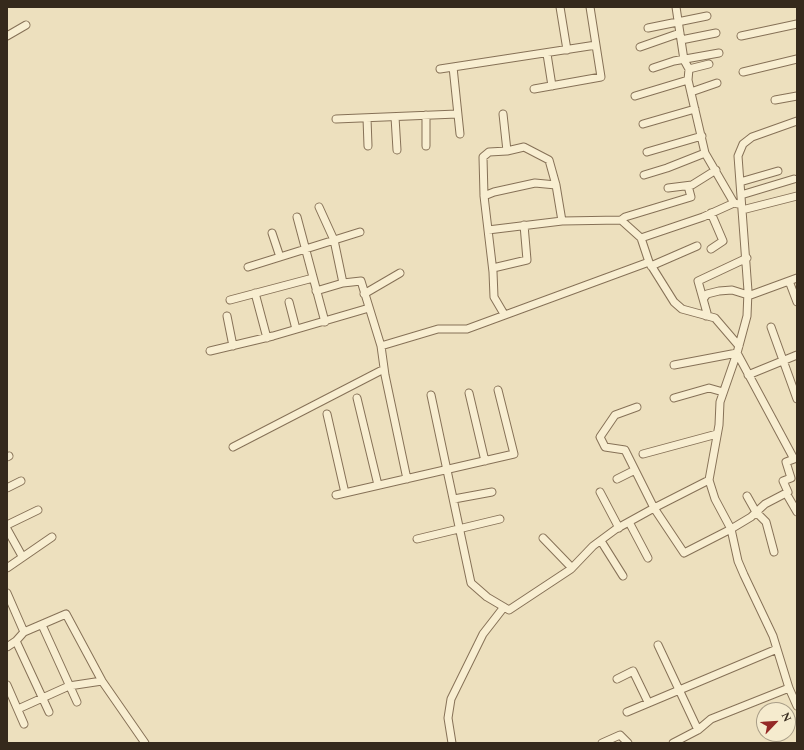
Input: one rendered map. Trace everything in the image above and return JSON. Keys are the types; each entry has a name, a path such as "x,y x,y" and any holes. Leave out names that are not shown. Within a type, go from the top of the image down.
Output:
{"street":[{"path":"560,7 567,50"},
{"path":"534,89 601,77 590,7"},
{"path":"676,7 684,60 689,69 688,80 705,153 710,164 716,170 739,206"},
{"path":"648,28 707,16"},
{"path":"741,36 797,24"},
{"path":"7,36 26,25"},
{"path":"640,47 681,37 716,33"},
{"path":"440,69 546,54 596,45"},
{"path":"653,68 719,53"},
{"path":"546,54 552,86"},
{"path":"743,72 797,59"},
{"path":"689,69 709,64"},
{"path":"453,67 460,134"},
{"path":"635,96 688,80"},
{"path":"691,92 717,83"},
{"path":"774,100 797,96"},
{"path":"643,124 695,109"},
{"path":"336,119 458,114"},
{"path":"503,114 507,151"},
{"path":"426,115 426,146"},
{"path":"395,116 397,150"},
{"path":"367,118 368,146"},
{"path":"797,121 752,137 743,144 738,156 741,195 739,206 747,258 748,296 746,316 738,349 720,402 719,425 709,480 715,499 731,529 738,561 773,636 789,688 797,706"},
{"path":"647,152 702,136"},
{"path":"504,314 494,297 493,268 484,196 483,157 489,152 507,151 524,147 549,160 556,184 562,221"},
{"path":"644,174 667,168 705,153"},
{"path":"668,188 692,185 716,170"},
{"path":"740,182 778,171"},
{"path":"741,195 794,179"},
{"path":"484,196 494,192 535,183 556,184"},
{"path":"488,230 562,221 621,220 625,217 691,197 688,186"},
{"path":"641,238 712,213 739,206 797,196"},
{"path":"320,207 334,240 343,283"},
{"path":"711,249 723,241 712,213"},
{"path":"297,217 325,322"},
{"path":"621,220 641,238 650,264 674,302 682,309 715,318 738,349 748,375 795,458 786,462 792,478 783,481 788,492 786,493 797,512"},
{"path":"493,268 527,260 524,225"},
{"path":"248,267 360,232"},
{"path":"272,233 280,258"},
{"path":"381,346 438,329 467,328 697,246"},
{"path":"706,316 707,313 704,298 698,281 747,258"},
{"path":"364,294 400,273"},
{"path":"230,300 313,278"},
{"path":"704,298 707,294 732,290 748,296 797,278"},
{"path":"316,291 343,283 361,281 381,346 384,369 407,479"},
{"path":"789,281 797,302"},
{"path":"255,293 267,338"},
{"path":"288,302 296,329"},
{"path":"210,351 267,338 369,308"},
{"path":"226,316 233,346"},
{"path":"771,327 797,399"},
{"path":"674,365 738,349"},
{"path":"748,375 784,362 797,355"},
{"path":"233,447 384,369"},
{"path":"674,398 709,388 723,392"},
{"path":"336,495 514,454 498,390"},
{"path":"468,394 484,461"},
{"path":"431,395 448,469 471,583 486,597 509,610 572,568 593,546 619,528 709,480"},
{"path":"357,398 378,485"},
{"path":"637,407 615,415 600,437 605,448 625,450 654,508 684,553 731,529 765,504 786,493"},
{"path":"327,414 346,493"},
{"path":"643,454 717,434"},
{"path":"617,479 635,470"},
{"path":"7,488 21,481"},
{"path":"454,499 492,492"},
{"path":"600,492 619,528"},
{"path":"748,496 756,512 766,522 774,552"},
{"path":"7,525 38,510"},
{"path":"417,539 460,530 500,519"},
{"path":"629,522 648,558"},
{"path":"7,530 22,556"},
{"path":"7,568 22,556 52,537"},
{"path":"543,538 572,568"},
{"path":"601,541 624,576"},
{"path":"7,593 24,632"},
{"path":"452,743 448,718 451,700 483,634 504,607"},
{"path":"7,647 16,642 24,632 66,614 102,681 145,743"},
{"path":"42,625 77,702"},
{"path":"16,642 49,712"},
{"path":"658,645 698,730"},
{"path":"627,712 777,649"},
{"path":"617,679 633,671 648,702"},
{"path":"18,709 69,686 102,681"},
{"path":"7,685 24,724"},
{"path":"673,743 698,730 711,719 789,688"},
{"path":"602,743 620,735 628,743"}]}
